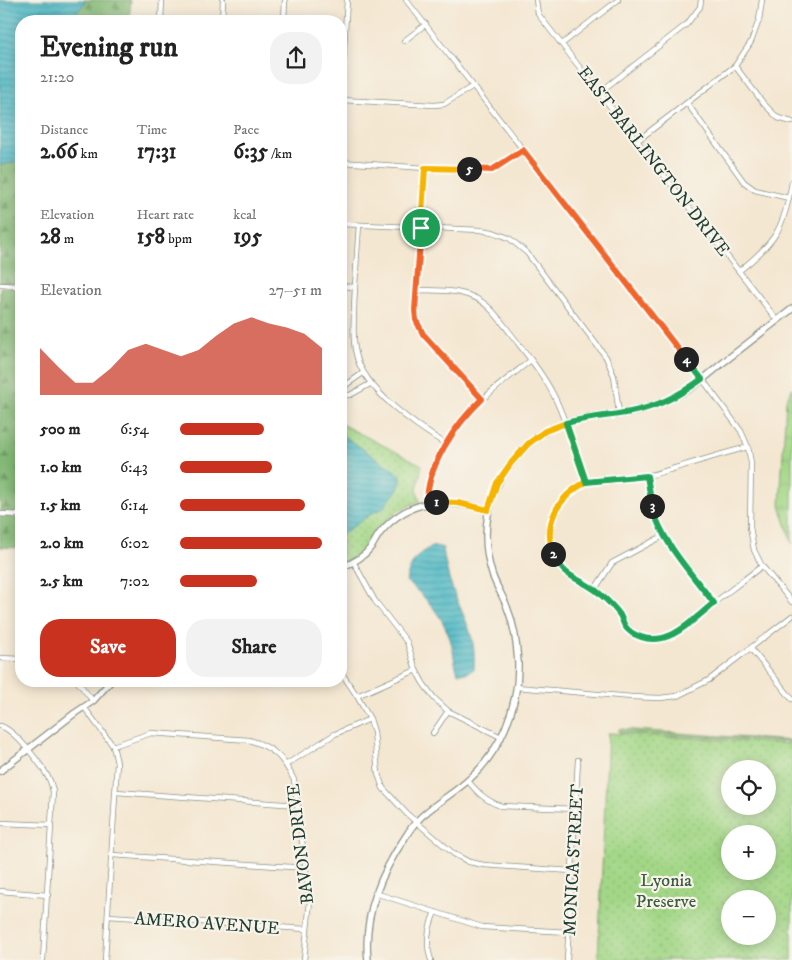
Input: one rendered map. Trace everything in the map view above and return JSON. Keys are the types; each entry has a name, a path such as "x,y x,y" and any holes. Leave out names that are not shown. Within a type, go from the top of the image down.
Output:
{"street":[{"path":"161,15 162,0"},
{"path":"222,15 223,0"},
{"path":"284,15 285,0"},
{"path":"346,15 347,0"},
{"path":"406,0 741,431 748,447 751,463 750,533 754,550 762,566 792,602"},
{"name":"EAST BARLINGTON DRIVE","path":"536,0 538,14 777,320"},
{"path":"562,44 618,0"},
{"path":"600,92 687,24 700,7 701,0"},
{"path":"637,141 735,66 751,42 759,20 762,0"},
{"path":"404,42 426,24"},
{"path":"735,66 764,104 778,118 792,122"},
{"path":"347,98 434,105 444,104 472,86"},
{"path":"687,102 744,182 754,190 789,198"},
{"path":"347,162 492,170 523,150"},
{"path":"425,168 415,310 419,327 482,399"},
{"path":"739,271 763,252 779,231 792,182"},
{"path":"347,224 493,232 509,238 527,253 606,357 614,376 619,413"},
{"path":"359,225 353,337 356,356 370,384 420,429 446,444"},
{"path":"0,285 15,286"},
{"path":"347,286 355,286"},
{"path":"417,290 459,291 476,297 500,319 546,381 566,423 586,482"},
{"path":"368,960 369,920 384,871 416,821 468,781 486,761 510,719 518,665 516,643 507,606 493,577 488,561 486,538 488,510 497,483 528,444 545,431 566,423 635,411 655,405 687,390 792,309"},
{"path":"427,503 427,492 434,472 446,444 458,425 482,399 531,360"},
{"path":"347,384 363,373"},
{"path":"347,395 370,384"},
{"path":"748,447 647,476 586,482 574,489 557,508 550,528 550,545 557,564 570,577 595,589 613,605 628,630 647,639 657,639 674,634 762,566"},
{"path":"647,476 656,519 663,536 714,603"},
{"path":"347,566 354,563 366,552 392,520 410,509 427,503 441,502 458,503 488,510"},
{"path":"0,514 15,515"},
{"path":"595,589 612,563 663,536"},
{"path":"354,563 375,601 400,631 416,670 434,698 448,711 501,737"},
{"path":"516,688 632,697 660,698 677,696 708,680 792,616"},
{"path":"751,649 792,699"},
{"path":"0,658 15,659"},
{"path":"357,696 416,670"},
{"path":"347,681 370,719 374,732 378,774 383,788 407,814 454,854 469,862 484,865 572,871"},
{"path":"82,687 93,701"},
{"path":"0,771 74,713 93,701 106,687"},
{"path":"84,707 113,746 117,763 105,960"},
{"path":"434,733 448,711"},
{"path":"287,764 335,734 370,719"},
{"path":"0,726 11,731 45,771 50,779 53,792 43,960"},
{"name":"BAVON DRIVE","path":"113,746 151,733 249,740 264,745 277,753 287,764 294,780 310,901 304,960"},
{"name":"MONICA STREET","path":"567,960 578,760"},
{"path":"468,781 480,795 492,803 501,806 576,809"},
{"path":"116,792 298,805"},
{"path":"0,823 52,825"},
{"path":"112,855 306,868"},
{"path":"0,891 48,894"},
{"path":"376,893 482,927 569,932"},
{"path":"431,960 427,941 429,927 435,912"},
{"name":"AMERO AVENUE","path":"108,916 306,929"}],"green space":[{"path":"85,0 131,0 130,15 72,15"},
{"path":"15,162 15,284 0,283 0,165"},
{"path":"0,287 15,288 15,513 0,512"},
{"path":"792,388 792,544 780,505 786,400"},
{"path":"347,427 422,465 417,490 420,501 389,518 363,551 347,561"},
{"path":"0,516 15,517 15,548 0,547"},
{"path":"619,729 792,741 792,742 619,732"},
{"name":"Lyonia Preserve","path":"608,733 792,744 792,960 598,960"}],"water":[{"path":"0,0 85,0 84,4 73,15 15,15 15,162 0,165"},
{"path":"347,438 401,475 398,489 383,509 374,512 347,531"},
{"path":"435,546 443,548 451,585 472,637 474,669 467,673 458,673 448,633 439,616 427,601 406,581 415,559 424,551"}],"route":[{"path":"421,228 415,310 416,320 423,334 482,399 458,425 446,444 427,492 427,503 458,503 488,510 497,483 528,444 545,431 566,423 586,482 564,498 553,518 550,528 550,545 557,564 570,577 595,589 606,598 622,617 628,630 638,636 647,639 657,639 666,638 674,634 714,603 663,536 656,519 647,476 586,482 566,423 580,419 635,411 655,405 687,390 702,379 523,150 492,170 425,168 421,228"}]}
